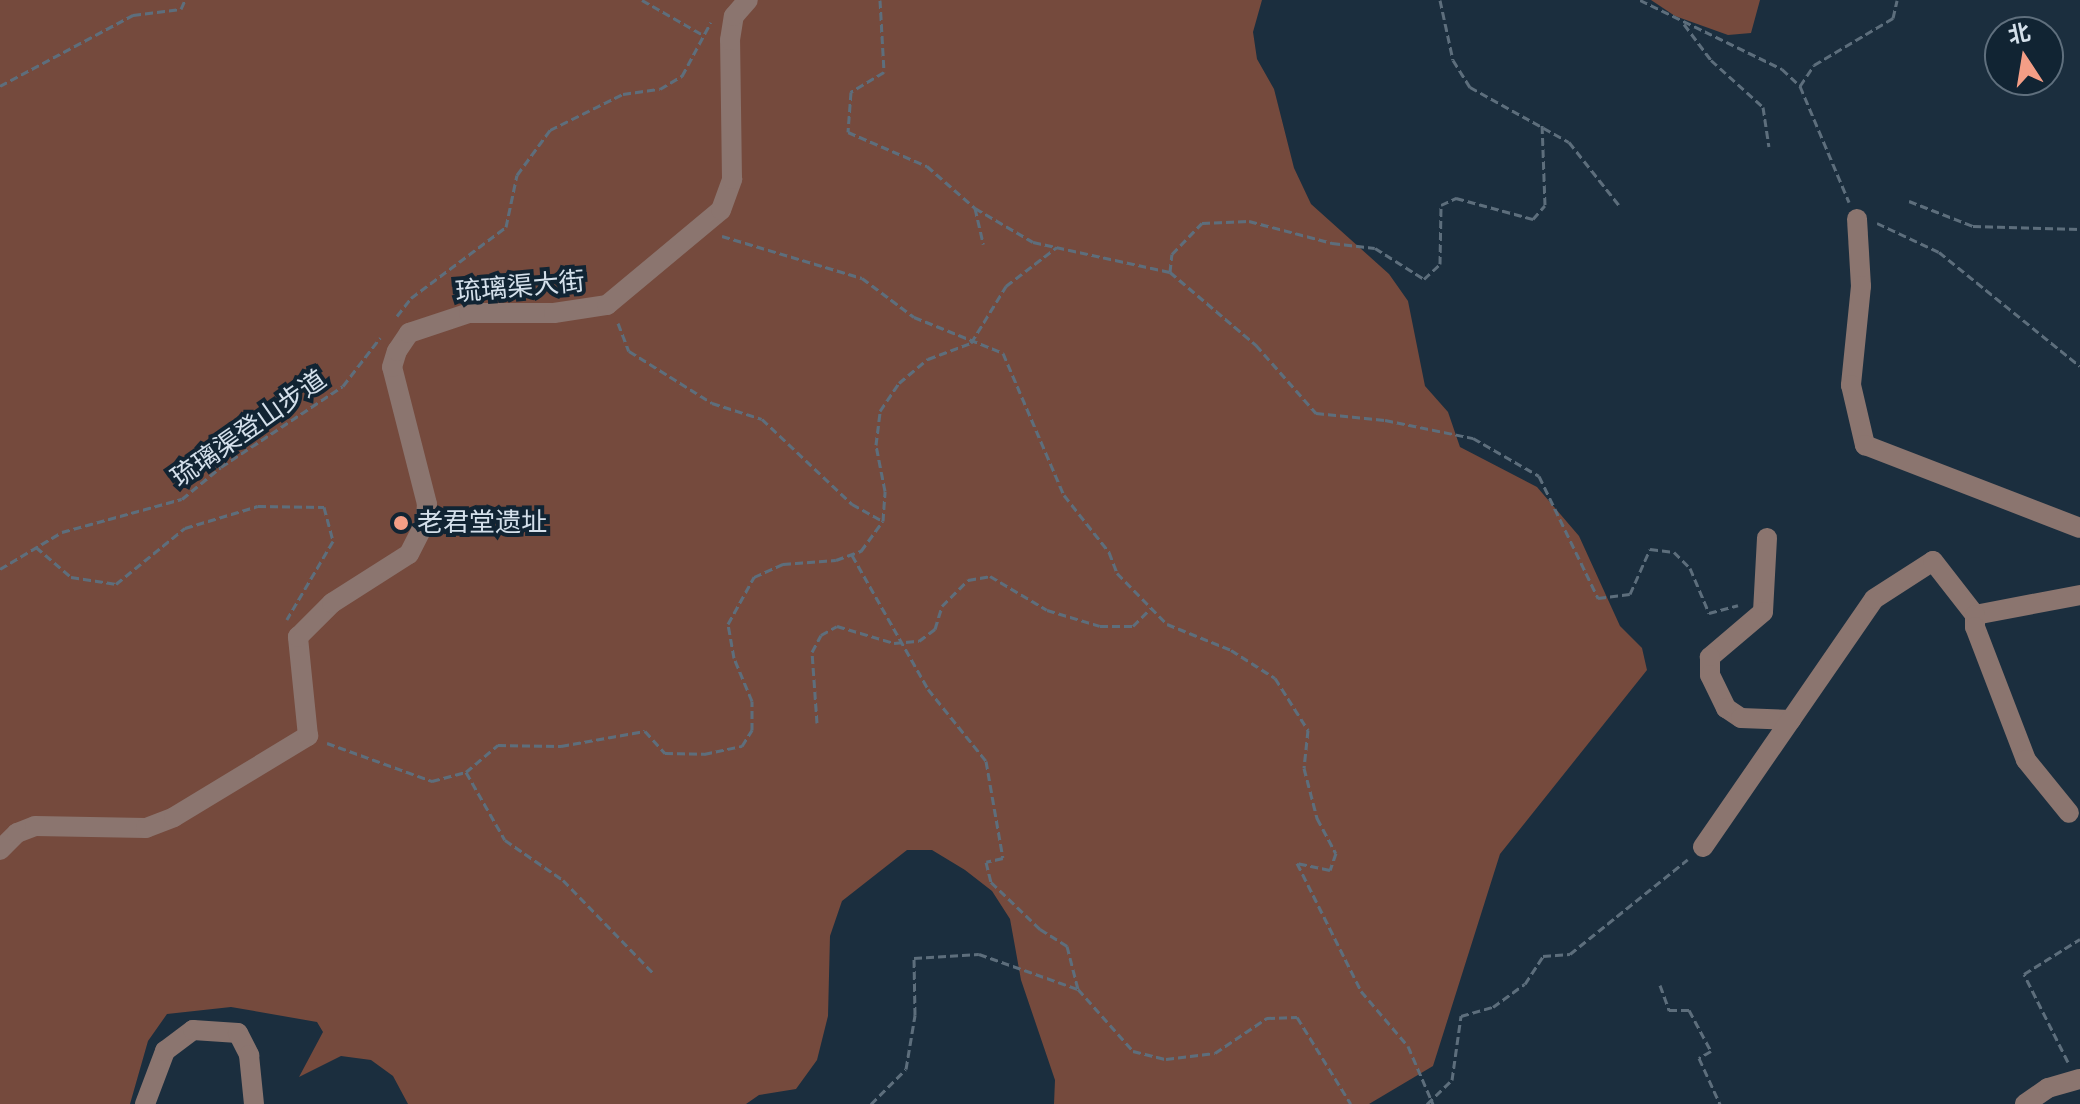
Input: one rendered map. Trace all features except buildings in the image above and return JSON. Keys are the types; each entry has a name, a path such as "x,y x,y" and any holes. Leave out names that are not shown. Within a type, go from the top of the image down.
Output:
{"street":[{"path":"734,16 748,0"},
{"name":"琉璃渠大街","path":"298,637 332,603 409,554 426,521 427,504 392,367 409,333 469,313 554,313 607,305 721,210 732,179 730,40 734,16"},
{"path":"1857,219 1861,286 1851,385 1865,445 2080,528"},
{"path":"1767,538 1763,612 1710,657 1714,690 1726,708 1741,718 1791,720"},
{"path":"1703,847 1874,599 1933,561 1975,615 2026,760 2069,813"},
{"path":"1975,615 2080,595"},
{"path":"0,850 17,833 35,826 146,828 174,817 308,736 298,637"},
{"path":"145,1104 165,1051 193,1030 238,1033 249,1055 254,1104"},
{"path":"2025,1104 2048,1088 2079,1079"}],"path":[{"path":"0,86 133,15 181,9 185,0"},
{"path":"642,0 703,35"},
{"path":"880,0 884,72 851,92 848,132 927,166 975,208 1033,242 1170,272 1256,345 1316,413 1385,420 1473,438 1539,476 1598,598 1630,594 1650,549 1674,552 1690,568 1709,613 1763,598"},
{"path":"1440,0 1453,60 1470,87 1569,142 1619,205"},
{"path":"1640,0 1782,69 1800,86 1857,219 1881,224 1939,252 2080,366"},
{"path":"1800,86 1814,65 1893,18 1897,0"},
{"path":"392,323 411,298 506,227 517,175 550,130 623,94 660,89 682,76 723,5 734,16"},
{"path":"1682,21 1711,60 1763,107 1769,147"},
{"path":"1170,272 1172,254 1202,223 1249,221 1332,243 1375,248 1424,279 1440,264 1441,205 1456,198 1533,219 1545,205 1542,125"},
{"path":"1909,201 1973,226 2080,229"},
{"path":"975,208 983,244"},
{"path":"696,228 862,278 914,317 971,343 1003,353 1064,495 1109,552 1117,573 1167,624 1231,650 1275,678 1308,730 1304,768 1317,818 1336,853 1330,870 1297,863 1361,991 1408,1046 1430,1103 1452,1080 1461,1016 1493,1007 1525,984 1543,956 1570,954 1703,847"},
{"path":"308,736 432,781 466,772 498,745 561,746 645,731 665,753 704,754 742,746 752,730 752,701 734,658 728,624 754,577 783,564 852,555 861,551 883,521 885,491 876,445 880,411 899,383 928,359 971,343 1006,286 1057,247"},
{"path":"607,305 629,351 712,403 762,419 852,504 883,521"},
{"name":"琉璃渠登山步道","path":"0,569 62,532 182,499 221,467 343,386 382,336"},
{"name":"琉璃渠登山步道","path":"36,547 71,577 116,584 185,528 258,506 324,507 333,541 286,617 298,637"},
{"path":"852,555 928,689 986,761 1003,858 986,862 991,882 1040,929 1067,946 1078,989 1133,1051 1166,1059 1215,1053 1267,1018 1297,1017 1351,1104"},
{"path":"817,723 812,652 821,635 837,626 904,642 919,641 935,629 942,606 968,580 990,576 1047,610 1100,626 1133,626 1151,608"},
{"path":"466,772 505,840 563,880 655,975"},
{"path":"2079,1079 2024,974 2080,939"},
{"path":"871,1104 906,1069 915,1015 914,958 979,954 1078,989"},
{"path":"1660,985 1669,1010 1689,1010 1711,1051 1699,1058 1720,1104"}],"shaded area":[{"path":"0,0 1262,0 1253,32 1257,59 1274,89 1294,168 1311,204 1389,274 1408,301 1425,386 1448,412 1460,447 1537,487 1579,536 1620,626 1642,648 1647,670 1500,854 1433,1066 1369,1104 1054,1104 1055,1080 1021,980 1010,919 992,891 965,870 932,850 907,850 842,901 830,936 828,1016 817,1060 796,1089 759,1095 746,1104 408,1104 393,1076 371,1060 341,1056 299,1077 323,1032 317,1022 231,1007 167,1014 148,1041 130,1104 0,1104"},
{"path":"1651,0 1760,0 1751,33 1728,35 1675,16"}],"place":[{"name":"老君堂遗址","path":"401,523"}]}
